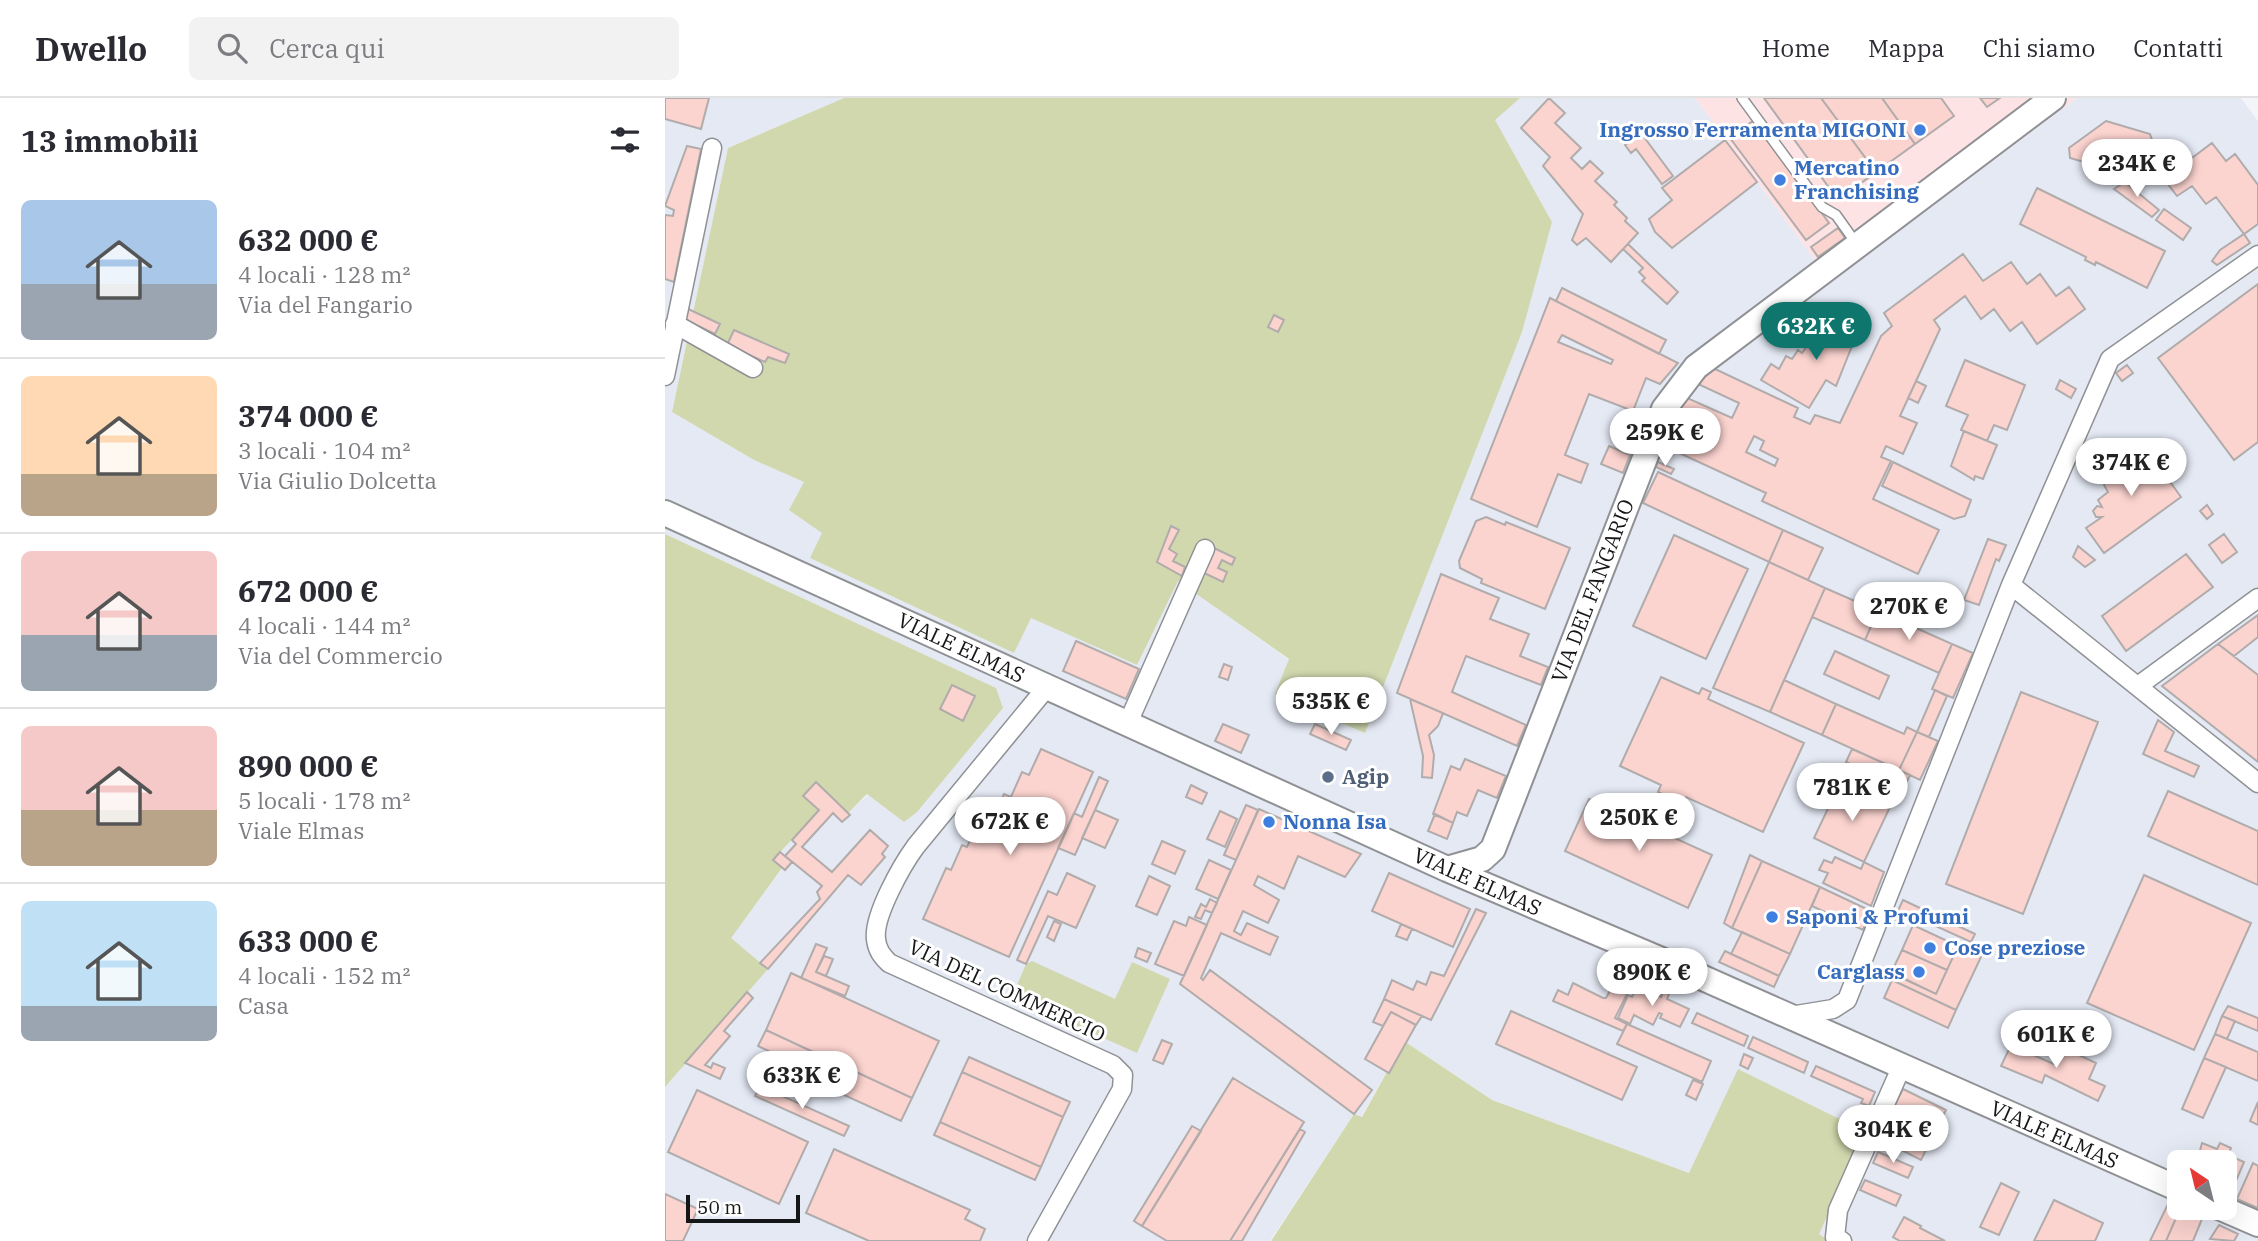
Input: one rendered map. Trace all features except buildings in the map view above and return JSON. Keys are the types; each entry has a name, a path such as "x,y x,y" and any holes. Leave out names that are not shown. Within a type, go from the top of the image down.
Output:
{"main road":[{"name":"VIA DEL FANGARIO","path":"1493,849 1664,409 1696,367 2053,98"},
{"name":"VIALE ELMAS","path":"665,513 1447,869 1790,1016 1901,1068 2167,1184"},
{"path":"1447,869 1482,859 1493,849"},
{"path":"1493,849 1497,873 1517,900"},
{"path":"2237,1215 2258,1224"}],"street":[{"path":"665,376 712,148"},
{"path":"1790,1016 1833,1009 1847,1000 2011,585 2111,359 2258,255"},
{"path":"675,324 753,368"},
{"path":"1127,725 1205,550"},
{"path":"2011,585 2258,783"},
{"path":"2137,685 2258,598"},
{"name":"VIA DEL COMMERCIO","path":"1037,1241 1122,1089 1123,1075 1113,1065 890,963 880,954 876,930 902,866 916,846 1047,687"},
{"path":"1842,1241 1835,1237 1838,1210 1901,1068"}],"lane":[{"path":"1742,98 1822,207 1836,215 1857,245"}],"shaded area":[{"path":"665,98 844,98 728,148 672,412 754,460 804,482 822,533 811,558 1014,653 1030,617 1137,665 1178,580 1289,660 1275,694 1552,222 1494,119 1520,98 1695,98 1831,282 2077,98 2241,98 2258,121 2258,1241 1829,1241 1819,1234 1866,1132 1739,1070 1689,1173 1492,1100 1404,1041 1361,1117 1354,1114 1270,1241 665,1241 665,1087 767,969 730,938 782,869 773,860 818,811 803,796 816,782 848,812 995,688 665,534"},
{"path":"1695,98 2077,98 1831,282"}],"green space":[{"path":"844,98 1520,98 1495,120 1552,222 1522,332 1365,733 1275,694 1289,659 1178,581 1137,665 1031,618 1014,653 810,558 822,533 789,510 804,482 754,460 672,412 728,148"},
{"path":"665,534 996,688 1003,708 917,812 904,822 867,794 848,813 816,782 803,795 819,810 773,860 782,868 731,938 768,969 665,1087"},
{"path":"1032,961 1115,999 1132,962 1170,979 1137,1053 1012,997 1026,964"},
{"path":"1404,1041 1492,1100 1689,1173 1738,1069 1866,1132 1819,1234 1829,1241 1271,1241 1354,1114 1362,1117"}],"place":[{"name":"Ingrosso Ferramenta MIGONI","path":"1920,130"},
{"name":"Mercatino Franchising","path":"1780,180"},
{"name":"Agip","path":"1328,777"},
{"name":"Nonna Isa","path":"1269,822"},
{"name":"Saponi & Profumi","path":"1772,917"},
{"name":"Cose preziose","path":"1930,948"},
{"name":"Carglass","path":"1919,972"}]}
